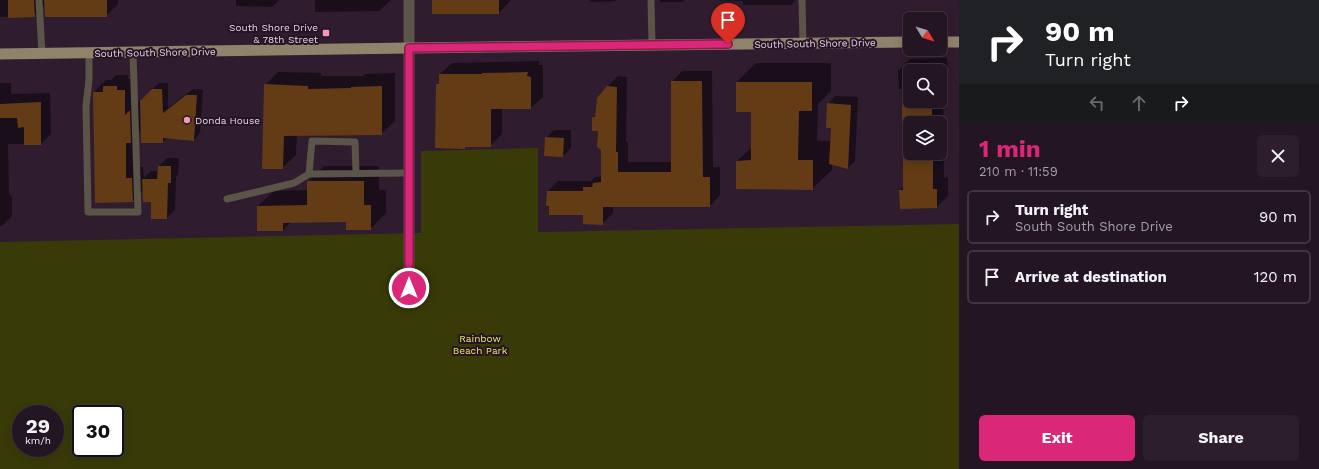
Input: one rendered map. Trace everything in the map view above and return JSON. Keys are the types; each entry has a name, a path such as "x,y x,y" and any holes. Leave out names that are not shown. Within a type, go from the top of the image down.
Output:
{"main road":[{"name":"South South Shore Drive","path":"0,54 903,42"},
{"path":"947,42 959,42"}],"street":[{"path":"409,0 409,288"}],"lane":[{"path":"39,0 42,54"},
{"path":"651,0 652,45"},
{"path":"802,0 803,44"},
{"path":"89,53 89,80 86,106 88,212 138,212 134,53"},
{"path":"309,174 312,141 355,142 356,173"},
{"path":"227,199 294,183 309,174 409,173"}],"green space":[{"name":"Rainbow Beach Park","path":"538,148 538,232 959,224 959,469 0,469 0,242 421,233 421,151"}],"building":[{"path":"8,0 34,0 35,17 8,18"},
{"path":"44,0 107,0 107,17 45,17"},
{"path":"432,0 499,0 499,14 432,14"},
{"path":"528,72 527,76 531,77 531,109 491,109 491,147 465,147 465,149 435,148 436,84 439,84 439,74"},
{"path":"671,81 702,81 703,177 710,177 710,207 603,207 603,225 583,224 583,215 549,215 549,206 546,206 547,191 583,191 583,187 592,187 593,183 601,182 601,150 597,147 598,131 592,131 592,117 595,117 597,98 607,86 617,87 616,152 618,152 618,172 671,172"},
{"path":"736,82 812,82 812,111 799,111 798,160 813,160 813,190 736,189 736,161 751,160 751,112 736,112"},
{"path":"264,84 308,86 308,89 382,86 382,135 284,136 283,169 262,169"},
{"path":"103,86 117,86 117,90 125,90 125,115 130,110 131,143 126,143 126,178 132,178 133,202 95,203 93,92 103,92"},
{"path":"152,89 162,89 163,113 186,95 197,95 194,141 163,138 163,143 141,143 140,101"},
{"path":"902,101 903,108 932,108 932,116 903,116 902,123"},
{"path":"41,102 41,145 24,145 24,127 18,128 17,118 0,118 0,104"},
{"path":"827,103 851,105 848,169 829,164 831,128 826,128"},
{"path":"545,137 564,138 563,157 544,156"},
{"path":"903,160 933,160 933,189 937,189 937,208 900,209 899,190 903,190"},
{"path":"158,166 171,166 171,183 168,183 167,219 151,219 151,202 143,202 142,179 157,179"},
{"path":"307,181 364,181 364,205 371,205 371,230 346,230 346,222 283,223 283,231 257,231 257,206 307,205"}],"place":[{"name":"South Shore Drive & 78th Street","path":"326,33"},
{"name":"Donda House","path":"187,120"}],"route":[{"path":"409,288 409,48 728,44"}]}
